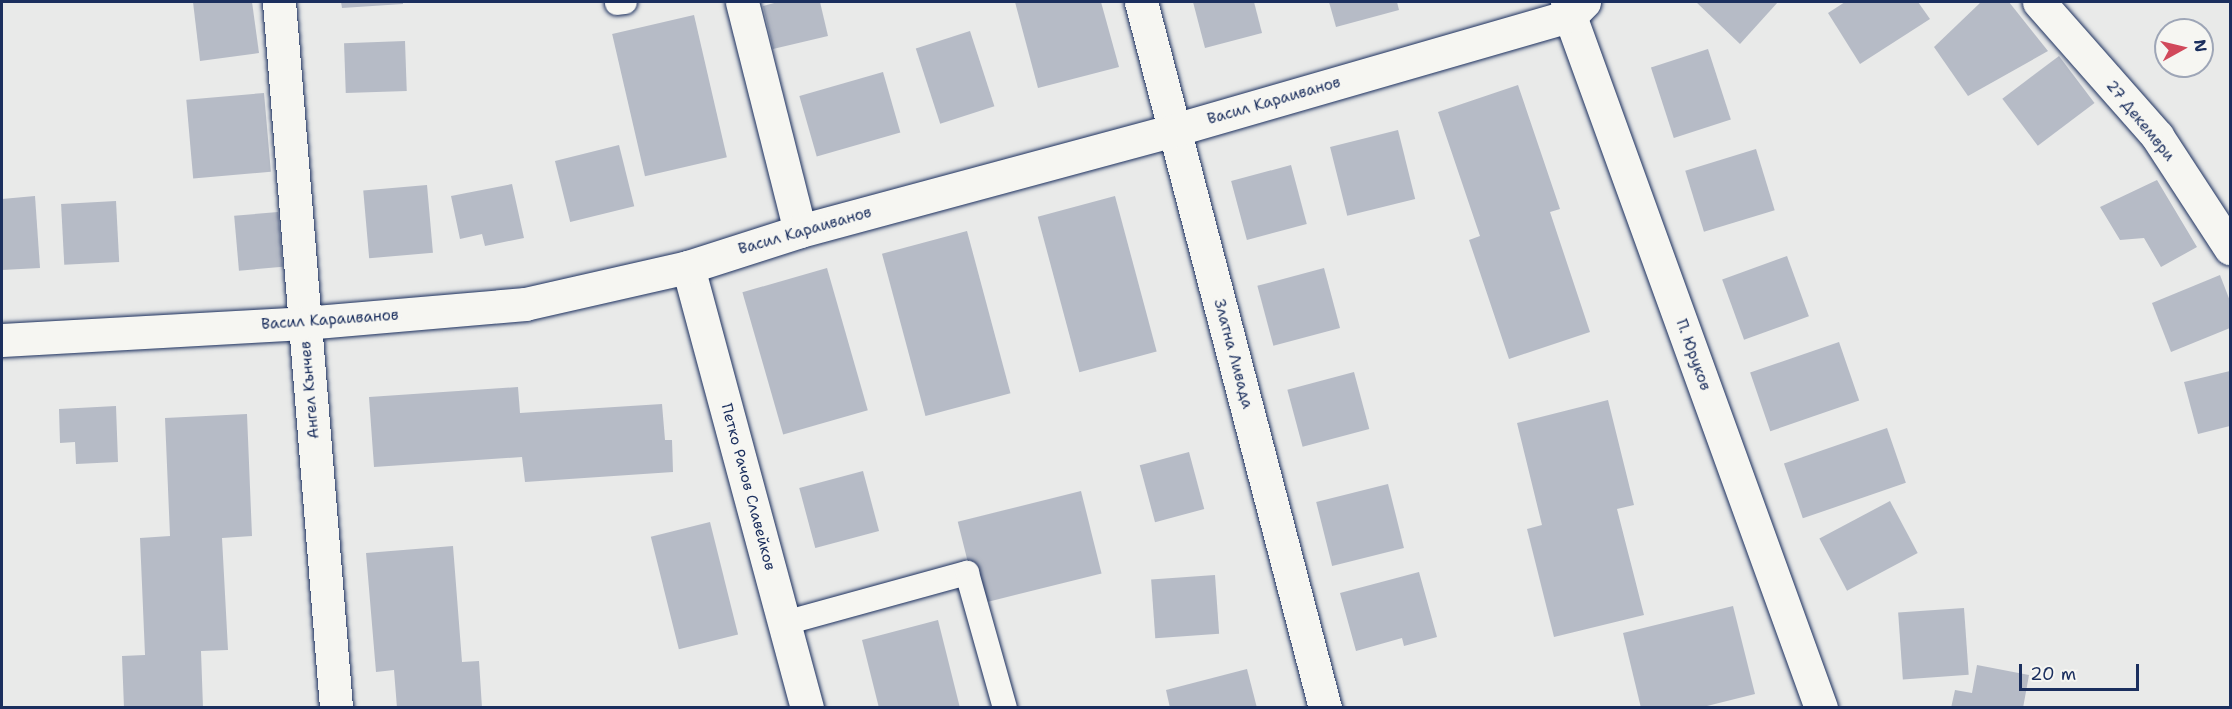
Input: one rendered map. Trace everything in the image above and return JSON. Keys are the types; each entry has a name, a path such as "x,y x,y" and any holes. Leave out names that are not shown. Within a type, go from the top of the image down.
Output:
{"street":[{"name":"Ангел Кънчев","path":"279,2 336,708"},
{"path":"741,2 801,231"},
{"name":"Златна Ливада","path":"1141,2 1325,708"},
{"name":"27 Декември","path":"2039,2 2157,136 2230,248"},
{"name":"Васил Караиванов","path":"2,340 304,323 525,304 688,267 801,231 1174,130 1574,6"},
{"name":"П. Юруков","path":"1574,6 1821,708"},
{"name":"Петко Рачов Славейков","path":"688,267 807,708"}],"lane":[{"path":"785,623 967,573 1005,708"}],"building":[{"path":"193,2 252,2 259,53 200,61"},
{"path":"341,2 403,2 403,4 342,8"},
{"path":"778,2 820,2 828,36 773,49 763,6"},
{"path":"1015,2 1101,2 1119,67 1038,88"},
{"path":"1193,2 1254,2 1262,33 1205,48"},
{"path":"1329,2 1397,2 1399,10 1336,27"},
{"path":"1696,2 1778,2 1740,44"},
{"path":"1845,2 1918,2 1930,19 1860,64 1828,13"},
{"path":"1981,2 2009,2 2048,51 1968,96 1934,47"},
{"path":"694,15 727,157 645,176 612,34"},
{"path":"970,31 994,106 940,124 916,49"},
{"path":"405,41 407,91 346,93 344,43"},
{"path":"1708,49 1731,119 1674,138 1651,68"},
{"path":"2059,56 2095,103 2038,146 2002,99"},
{"path":"883,72 900,133 817,157 799,96"},
{"path":"1518,85 1560,209 1550,212 1590,332 1509,359 1469,240 1480,236 1438,112"},
{"path":"264,93 271,172 193,178 186,100"},
{"path":"1398,130 1415,199 1347,216 1330,147"},
{"path":"619,145 634,206 570,222 555,161"},
{"path":"1756,149 1775,210 1704,232 1685,171"},
{"path":"1291,165 1307,224 1247,240 1231,181"},
{"path":"2157,180 2197,247 2161,267 2144,238 2120,240 2100,207"},
{"path":"512,184 524,238 485,246 482,234 460,239 451,196"},
{"path":"427,185 433,253 369,258 363,191"},
{"path":"35,196 40,268 2,270 2,199"},
{"path":"1115,196 1157,352 1079,372 1038,217"},
{"path":"116,201 119,262 64,265 61,204"},
{"path":"278,212 283,267 239,271 234,216"},
{"path":"967,231 1010,393 925,416 882,254"},
{"path":"1787,256 1809,316 1744,340 1722,280"},
{"path":"827,268 868,410 783,435 742,292"},
{"path":"1324,268 1340,328 1273,346 1257,286"},
{"path":"2220,275 2230,301 2230,328 2171,352 2152,303"},
{"path":"1839,342 1859,401 1770,431 1750,373"},
{"path":"2230,371 2230,426 2198,434 2184,382"},
{"path":"1354,372 1369,429 1303,447 1287,390"},
{"path":"518,387 520,413 662,404 665,440 672,440 673,472 525,482 522,457 374,467 369,397"},
{"path":"1608,400 1634,505 1617,509 1644,615 1554,637 1527,529 1542,525 1517,423"},
{"path":"116,406 118,462 76,464 75,442 60,443 59,409"},
{"path":"247,414 252,536 222,538 228,650 201,651 203,708 124,708 122,656 145,655 140,538 170,536 165,418"},
{"path":"1887,428 1906,483 1803,518 1784,463"},
{"path":"1189,452 1204,509 1155,522 1140,465"},
{"path":"863,471 879,531 815,548 799,488"},
{"path":"1388,484 1404,548 1332,566 1316,502"},
{"path":"1081,491 1102,573 978,604 958,522"},
{"path":"1890,501 1918,553 1847,591 1819,539"},
{"path":"710,522 738,635 679,649 651,537"},
{"path":"453,546 462,662 479,661 482,708 397,708 394,670 376,672 366,553"},
{"path":"1419,572 1437,637 1404,646 1402,638 1356,651 1340,593"},
{"path":"1215,575 1219,634 1155,638 1151,579"},
{"path":"1733,606 1755,694 1699,708 1641,708 1623,633"},
{"path":"1964,608 1969,675 1903,679 1898,613"},
{"path":"938,620 960,708 879,708 862,640"},
{"path":"1977,665 2029,675 2023,708 1951,708 1955,690 1972,693"},
{"path":"1247,669 1257,708 1170,708 1166,690"}]}
